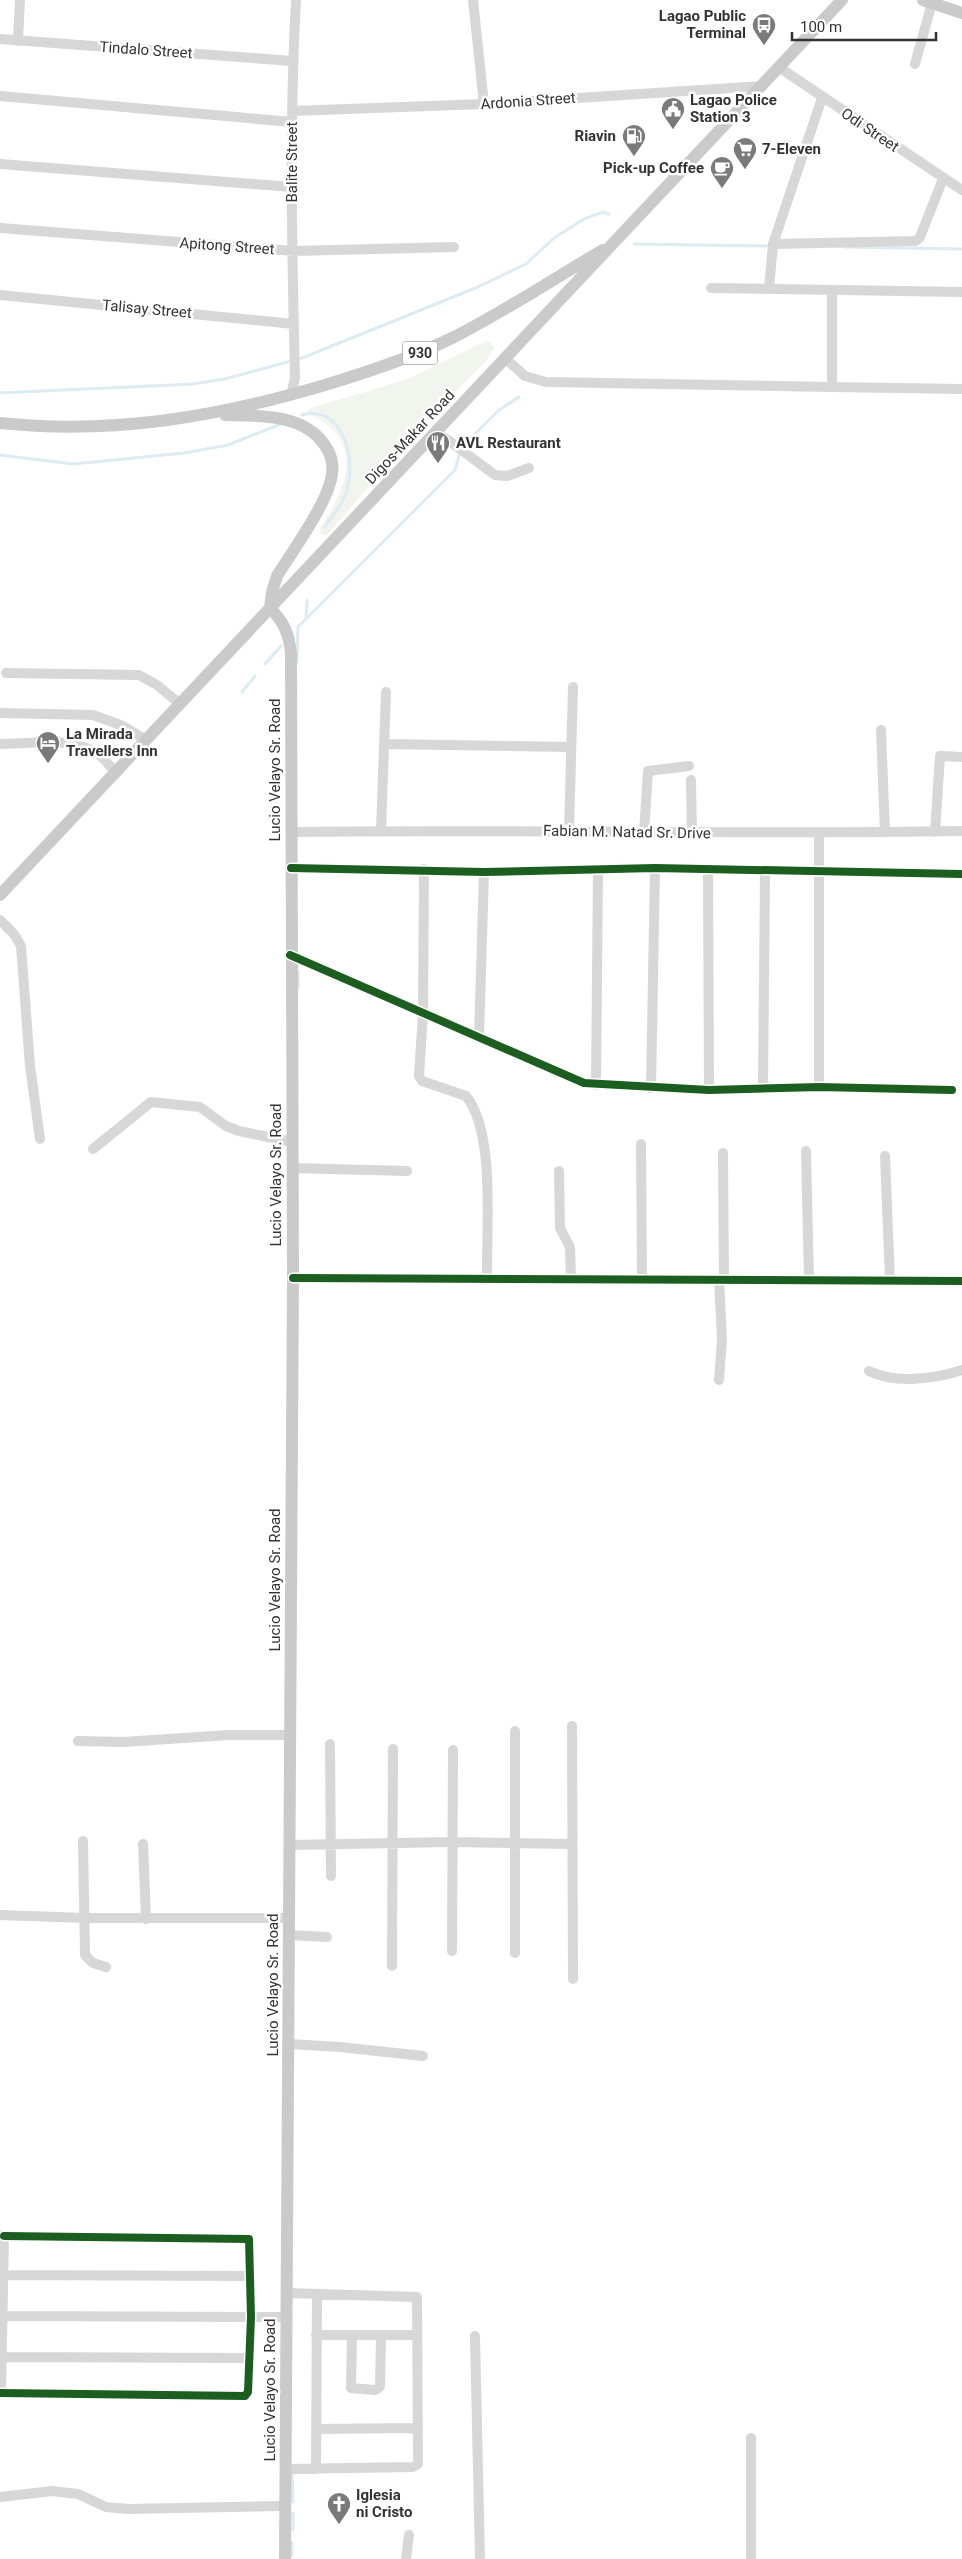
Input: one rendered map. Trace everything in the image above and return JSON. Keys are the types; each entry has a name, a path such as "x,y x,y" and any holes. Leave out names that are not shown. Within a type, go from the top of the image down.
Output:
{"main road":[{"name":"Digos-Makar Road","path":"0,896 842,0"},
{"path":"928,2 962,13"},
{"name":"930","path":"0,423 65,428 105,427 204,415 291,395 378,369 453,338 616,242"},
{"name":"930","path":"204,415 258,416 288,420 315,433 323,442 332,460 330,484 277,576 270,608"},
{"name":"Lucio Velayo Sr. Road","path":"270,608 284,624 290,641 292,832 290,955 293,1278 285,2559"}],"street":[{"path":"18,41 20,0"},
{"name":"Balite Street","path":"291,395 294,385 295,361 292,61 296,0"},
{"path":"473,0 484,104"},
{"path":"915,64 928,2"},
{"name":"Tindalo Street","path":"0,39 292,61"},
{"name":"Odi Street","path":"780,68 822,98 962,190"},
{"name":"Ardonia Street","path":"292,111 484,104 763,86"},
{"path":"0,96 292,122"},
{"path":"769,290 773,244 822,98"},
{"path":"0,164 292,187"},
{"path":"773,244 916,241 920,237 943,179"},
{"name":"Apitong Street","path":"0,228 294,251 454,248"},
{"path":"711,288 962,292"},
{"path":"832,290 832,387"},
{"name":"Talisay Street","path":"0,295 294,324"},
{"path":"506,359 525,376 546,382 962,389"},
{"path":"437,432 495,475 507,476 529,468"},
{"path":"6,673 140,675 157,684 180,704"},
{"path":"569,831 573,687"},
{"path":"381,831 386,692"},
{"path":"0,713 93,715 123,726 146,740"},
{"path":"881,730 884,832"},
{"path":"0,744 56,744 82,747 99,754 116,772"},
{"path":"384,744 571,746"},
{"path":"935,832 940,756 962,757"},
{"path":"644,832 648,770 689,766"},
{"path":"691,780 692,832"},
{"name":"Fabian M. Natad Sr. Drive","path":"292,832 569,831 819,834 962,831"},
{"path":"819,834 819,1087"},
{"path":"291,868 424,869 484,872 654,868 708,871 962,874"},
{"path":"651,1088 654,868"},
{"path":"424,869 423,1012 420,1079 466,1096 480,1122 486,1178 486,1279"},
{"path":"596,1085 598,870"},
{"path":"708,871 709,1090"},
{"path":"479,1037 484,872"},
{"path":"763,1087 765,872"},
{"path":"0,920 14,934 21,946 31,1074 40,1139"},
{"path":"290,955 584,1083 709,1090 763,1087 952,1090"},
{"path":"94,1149 150,1102 200,1107 226,1126 239,1131 292,1142"},
{"path":"641,1144 642,1280"},
{"path":"806,1151 809,1281"},
{"path":"719,1380 722,1339 723,1153"},
{"path":"886,1156 890,1281"},
{"path":"292,1168 407,1171"},
{"path":"559,1171 560,1228 570,1247 572,1279"},
{"path":"293,1278 962,1281"},
{"path":"869,1371 884,1376 933,1378 962,1370"},
{"path":"572,1726 573,1979"},
{"path":"514,1953 515,1731"},
{"path":"78,1742 124,1742 229,1735 290,1735"},
{"path":"330,1744 331,1876"},
{"path":"392,1966 391,1843 393,1749"},
{"path":"452,1951 453,1750"},
{"path":"83,1841 85,1918 83,1932 85,1955 93,1963 106,1967"},
{"path":"290,1845 452,1842 572,1844"},
{"path":"143,1844 146,1919"},
{"path":"0,1915 146,1919 289,1918"},
{"path":"289,1935 327,1937"},
{"path":"289,2044 340,2047 422,2056"},
{"path":"2,2236 246,2238 250,2242 248,2392 242,2396 1,2393 2,2236"},
{"path":"1,2274 250,2276"},
{"path":"286,2469 416,2466 418,2460 418,2335 416,2296 287,2293"},
{"path":"316,2469 317,2294"},
{"path":"1,2316 287,2317"},
{"path":"316,2335 418,2335"},
{"path":"352,2335 351,2388 375,2390 380,2387 381,2335"},
{"path":"475,2336 480,2559"},
{"path":"2,2356 249,2358"},
{"path":"316,2429 417,2428"},
{"path":"751,2438 751,2559"},
{"path":"0,2497 21,2493 61,2492 78,2494 106,2506 128,2509 286,2506"},
{"path":"406,2559 409,2535"}],"shaded area":[{"path":"486,341 490,341 494,348 487,359 402,448 328,534 321,535 320,528 339,496 347,465 345,451 338,437 326,424 308,413 308,409 408,379"}],"waterway":[{"path":"0,393 193,384 225,379 302,358 478,287 526,264 554,238 584,219 603,212 609,214"},
{"path":"634,244 771,246"},
{"path":"845,247 962,249"},
{"path":"472,437 499,410 519,397"},
{"path":"302,415 316,414 328,418 337,426 344,437 348,450 350,464 347,490 341,505 325,527"},
{"path":"0,455 74,464 184,453 228,445 281,424"},
{"path":"297,662 298,627 455,470 460,452"},
{"path":"306,618 307,600"},
{"path":"265,664 281,646"},
{"path":"242,692 255,676"},
{"path":"298,971 298,988"},
{"path":"292,2470 293,2502"},
{"path":"293,2513 293,2530"},
{"path":"292,2542 292,2556"}],"cycle path":[{"path":"291,868 484,872 655,868 962,874"},
{"path":"290,955 584,1083 709,1090 819,1087 952,1090"},
{"path":"293,1278 962,1281"},
{"path":"0,2393 245,2396 248,2392 251,2317 249,2239 4,2236"}],"place":[{"name":"Lagao Public Terminal","path":"764,46"},
{"name":"Lagao Police Station 3","path":"673,130"},
{"name":"Riavin","path":"634,157"},
{"name":"7-Eleven","path":"745,170"},
{"name":"Pick-up Coffee","path":"722,189"},
{"name":"AVL Restaurant","path":"438,464"},
{"name":"La Mirada Travellers Inn","path":"48,764"},
{"name":"Iglesia ni Cristo","path":"339,2525"}]}
